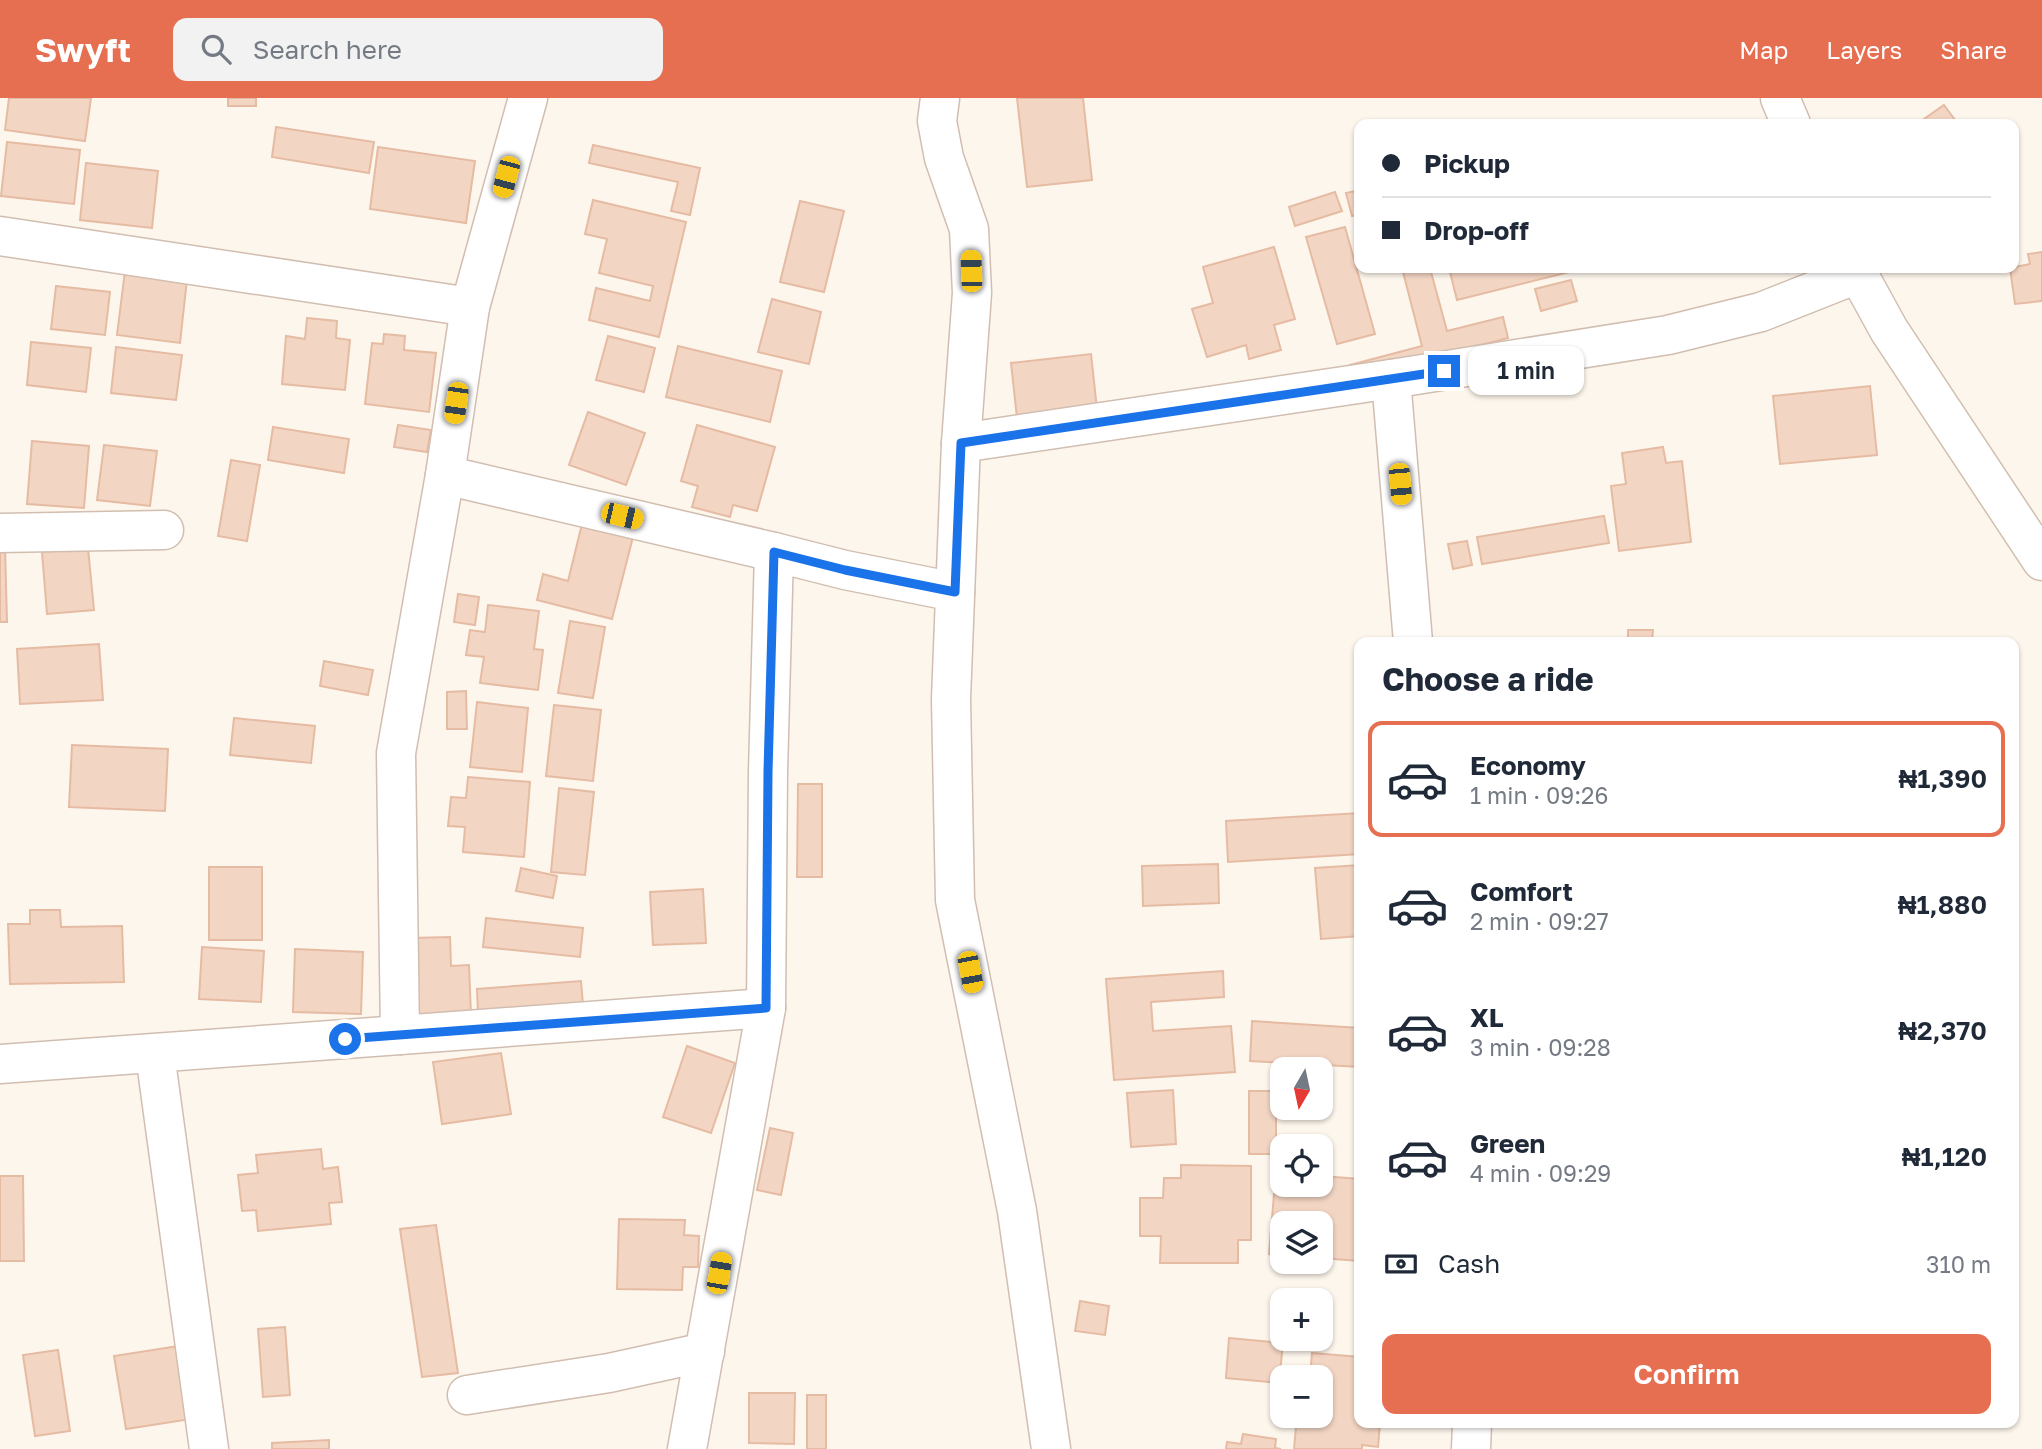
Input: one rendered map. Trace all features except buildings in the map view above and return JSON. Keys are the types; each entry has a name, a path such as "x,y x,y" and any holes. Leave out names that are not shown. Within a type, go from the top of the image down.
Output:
{"street":[{"path":"400,1035 396,753 445,475 470,307 528,98"},
{"path":"940,98 937,121 944,158 969,229 972,293 961,443 951,699 955,900 1017,1211 1051,1449"},
{"path":"1780,98 1789,119"},
{"path":"0,236 470,307"},
{"path":"961,443 1668,335 1761,312 1851,273"},
{"path":"1857,273 1889,330 2042,561"},
{"path":"1391,379 1413,637"},
{"path":"445,475 845,570 955,592"},
{"path":"0,533 164,530"},
{"path":"687,1449 766,1008 768,772 774,552"},
{"path":"0,1064 766,1008"},
{"path":"155,1054 209,1449"},
{"path":"467,1395 609,1373 705,1352"},
{"path":"1471,1449 1472,1428"}],"route":[{"path":"345,1039 766,1008 768,772 774,552 845,570 955,592 961,443 1444,371"}]}
